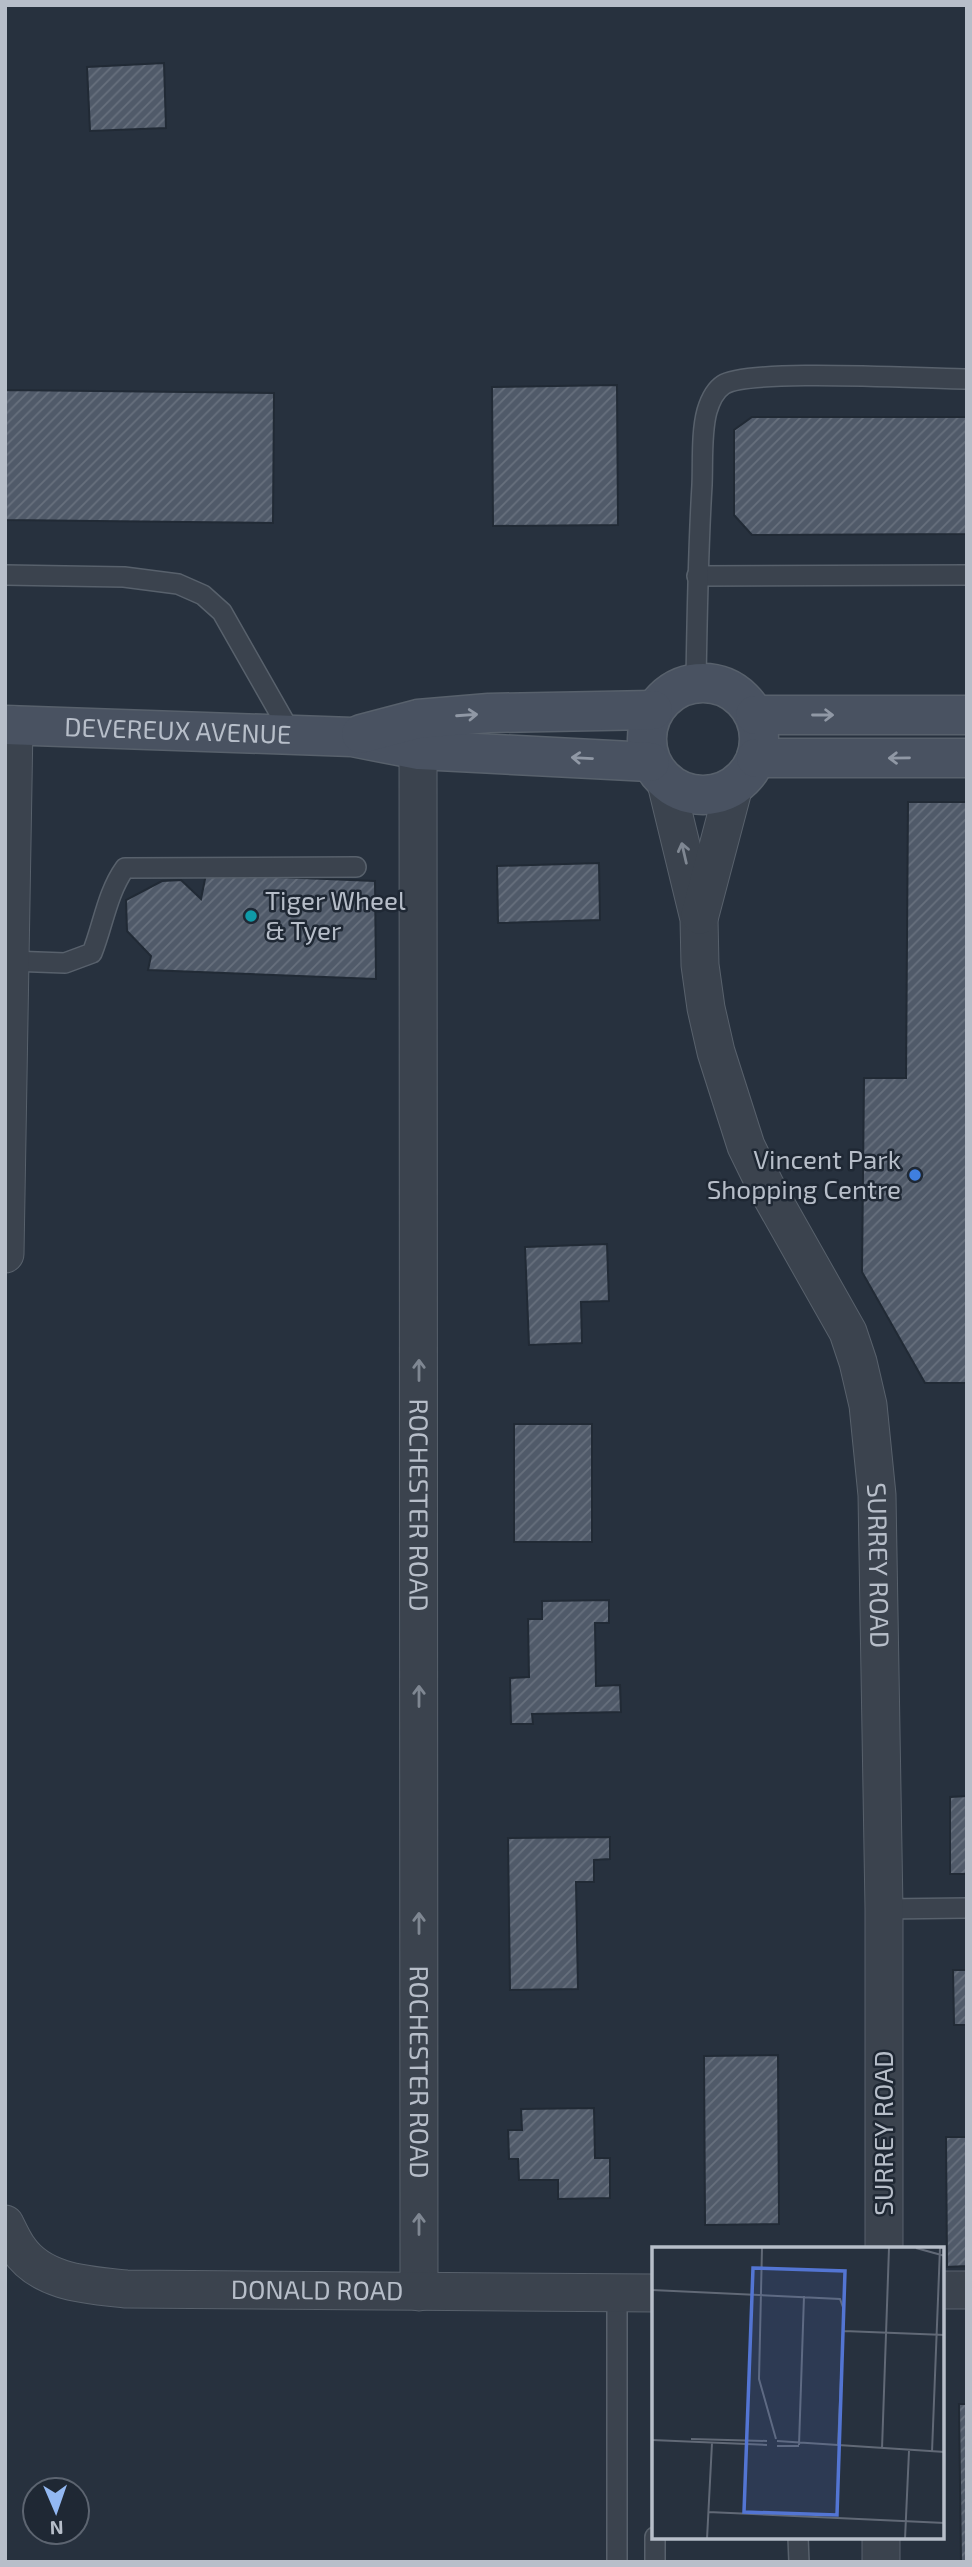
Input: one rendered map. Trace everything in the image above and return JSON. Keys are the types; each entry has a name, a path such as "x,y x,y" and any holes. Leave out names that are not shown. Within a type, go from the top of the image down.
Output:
{"main road":[{"path":"745,772 760,736 755,715 740,696 720,684 696,682 679,687 664,696 653,710 645,736 658,772 688,794 711,795 745,772 967,758"},
{"name":"DEVEREUX AVENUE","path":"419,734 489,713 653,710"},
{"path":"755,715 967,715"},
{"name":"DEVEREUX AVENUE","path":"10,725 352,737 419,734 658,772"}],"street":[{"path":"5,1254 10,961 10,725"},
{"name":"ROCHESTER ROAD","path":"419,734 419,2292"},
{"name":"SURREY ROAD","path":"658,772 699,919 700,965 716,1052 746,1146 848,1332 868,1405 877,1495 884,1909 884,2247"},
{"name":"SURREY ROAD","path":"699,919 745,772"},
{"name":"DONALD ROAD","path":"5,2224 18,2250 41,2271 79,2285 126,2289 652,2292"},
{"path":"944,2290 967,2290"},
{"path":"881,2539 881,2562"}],"lane":[{"path":"696,682 697,576 706,414 714,393 725,383 743,378 780,376 967,379"},
{"path":"5,575 124,577 178,584 203,595 222,612 292,735"},
{"path":"697,576 967,575"},
{"path":"10,961 65,963 92,953 103,926 115,882 125,869 356,867"},
{"path":"884,1909 967,1908"},
{"path":"617,2293 617,2562"},
{"path":"655,2539 655,2562"},
{"path":"798,2539 799,2562"}],"building":[{"path":"164,63 166,128 90,131 87,67"},
{"path":"617,385 618,525 493,526 492,387"},
{"path":"5,390 274,393 273,523 5,520"},
{"path":"752,417 967,417 967,534 752,535 734,515 734,430"},
{"name":"Vincent Park Shopping Centre","path":"908,802 967,802 967,1383 925,1383 862,1272 864,1078 906,1078"},
{"path":"599,863 600,920 498,923 497,866"},
{"name":"Tiger Wheel & Tyer","path":"206,874 375,881 376,979 148,970 151,956 127,931 126,900 162,881 181,880 201,899"},
{"path":"607,1244 609,1301 581,1302 582,1343 529,1345 525,1247"},
{"path":"514,1424 592,1424 592,1542 514,1542"},
{"path":"609,1600 609,1623 595,1623 596,1686 620,1685 621,1712 532,1714 533,1724 511,1724 510,1678 529,1677 528,1619 542,1619 542,1601"},
{"path":"967,1796 967,1874 950,1874 950,1797"},
{"path":"610,1837 610,1859 594,1860 594,1882 576,1882 578,1989 510,1990 508,1838"},
{"path":"953,1970 967,1970 967,2025 954,2025"},
{"path":"778,2055 779,2224 705,2225 704,2056"},
{"path":"594,2108 595,2158 610,2158 610,2198 558,2199 558,2180 519,2180 518,2159 509,2159 508,2130 522,2130 521,2109"},
{"path":"946,2137 967,2137 967,2266 947,2267"},
{"path":"959,2404 967,2404 967,2562 961,2562"}],"place":[{"name":"Tiger Wheel & Tyer","path":"251,916"},
{"name":"Vincent Park Shopping Centre","path":"915,1175"}]}
